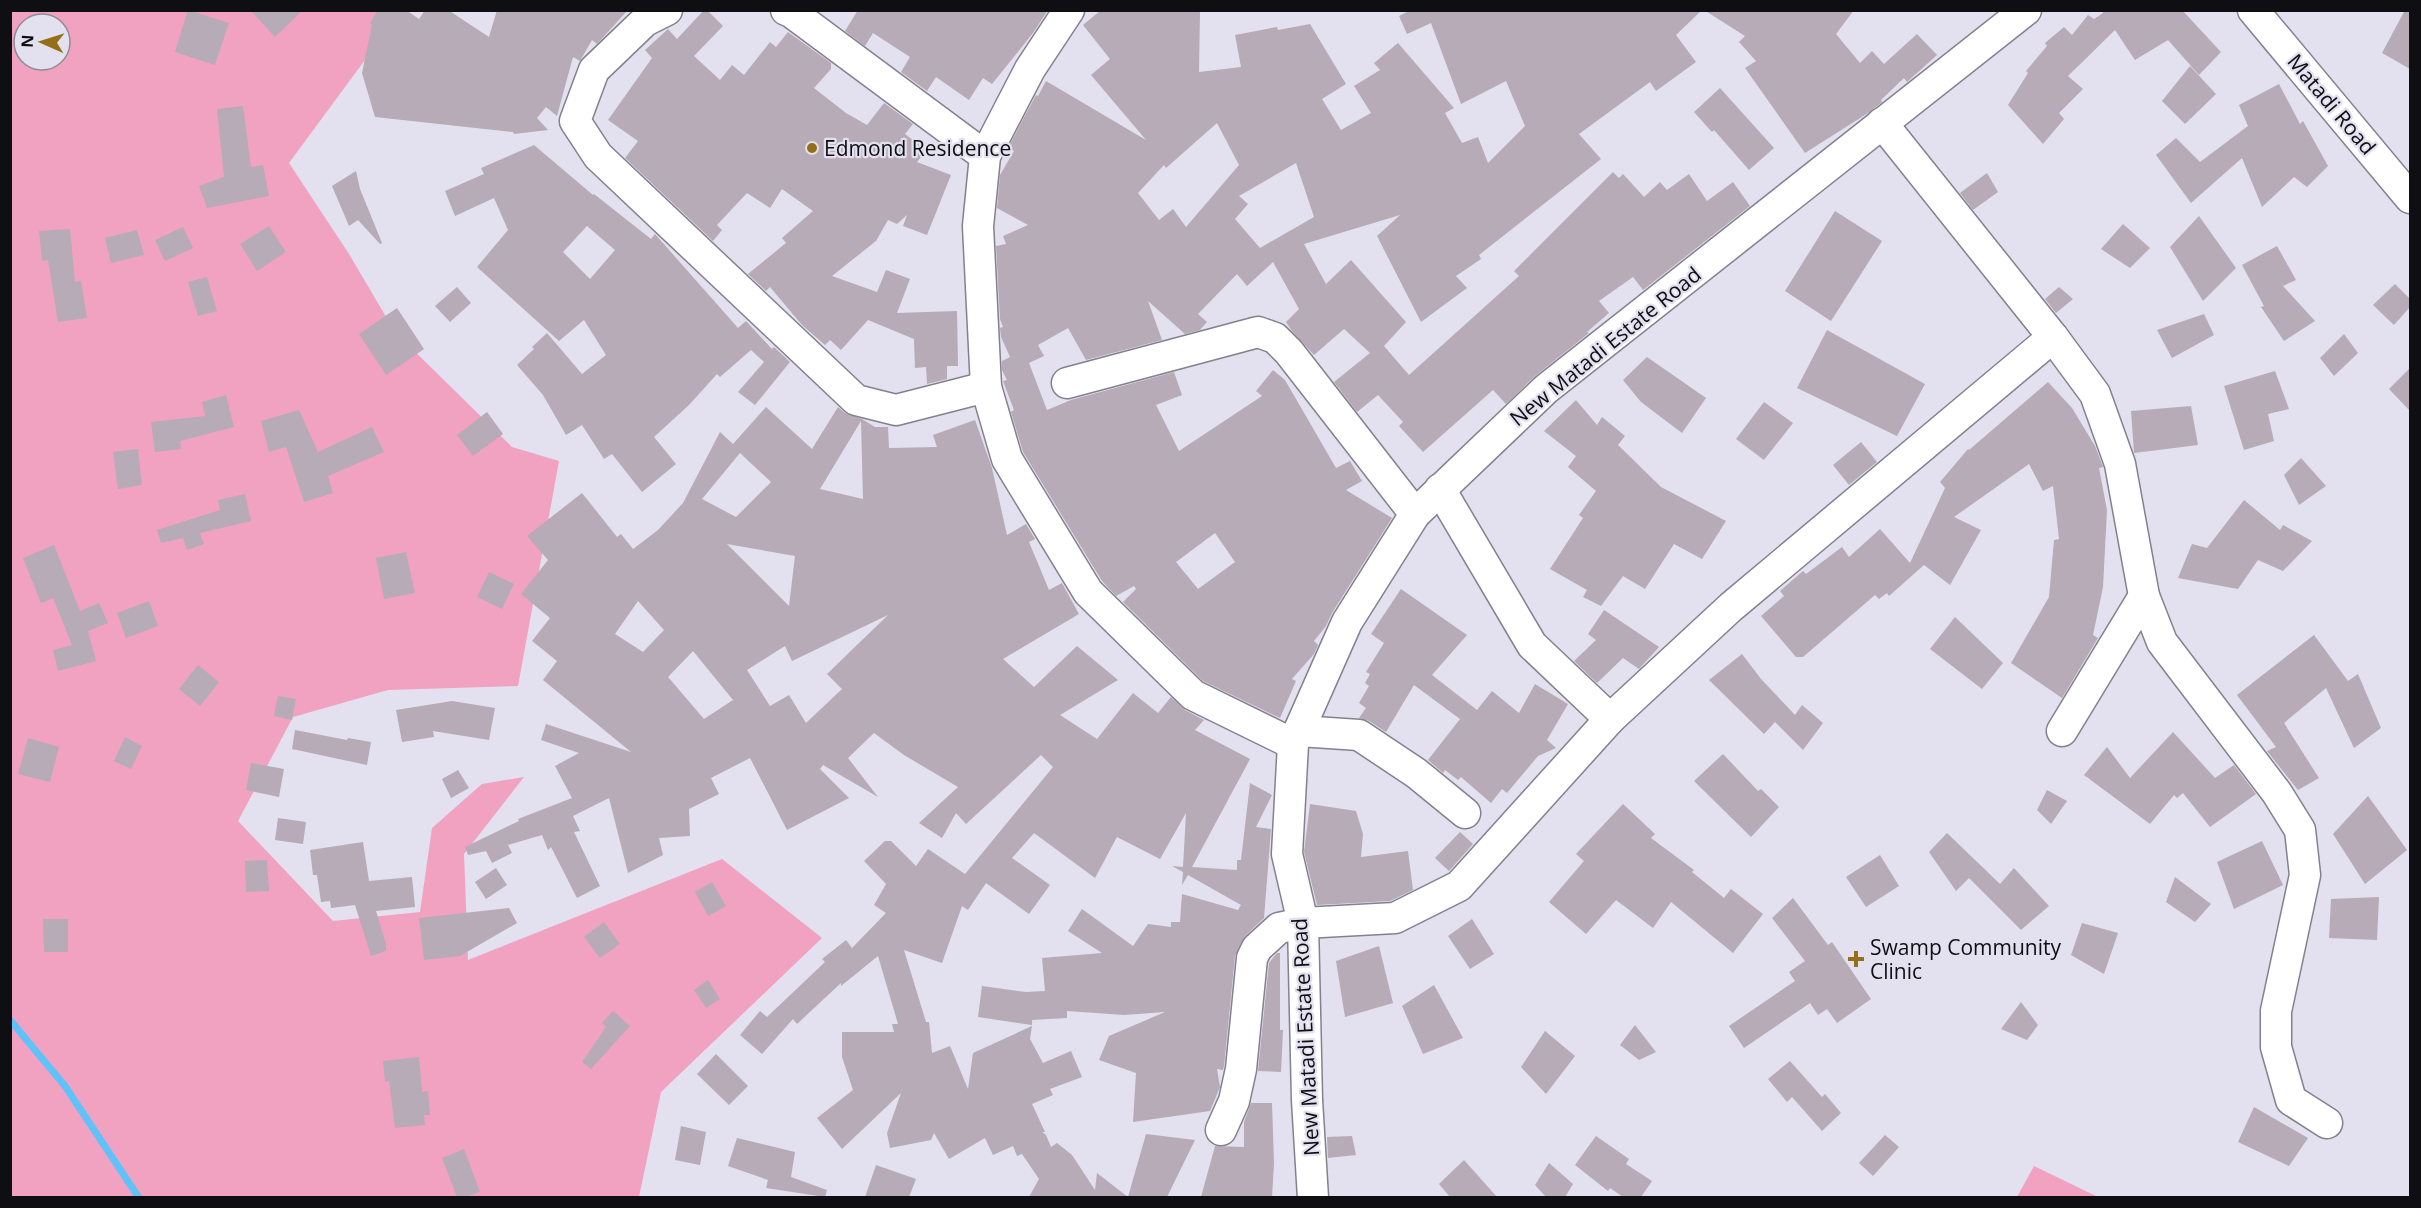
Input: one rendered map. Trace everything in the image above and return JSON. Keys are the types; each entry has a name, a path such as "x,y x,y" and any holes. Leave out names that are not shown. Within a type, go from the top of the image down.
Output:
{"street":[{"path":"667,10 645,21 594,70 575,121 598,156 856,400 896,410 986,387"},
{"path":"786,10 985,156"},
{"path":"1069,10 1030,69 985,156 978,226 986,387 1007,459 1088,592 1193,694 1296,737 1359,735 1416,773 1465,813"},
{"name":"New Matadi Estate Road","path":"1313,1197 1307,1100 1303,923 1287,854 1296,737 1347,622 1415,514 1546,389 2026,10"},
{"name":"Matadi Road","path":"2253,10 2407,184"},
{"path":"1882,123 2053,336 2095,394 2120,464 2144,596 2162,642 2277,793 2300,830 2305,875 2276,1011 2276,1047 2291,1100 2327,1123"},
{"path":"1067,383 1258,332 1275,338 1289,352 1415,514"},
{"path":"1221,1130 1234,1101 1241,1069 1252,958 1257,948 1273,931 1303,923 1395,918 1459,886 1610,719 1731,607 2053,336"},
{"path":"1440,489 1532,645 1610,719"},
{"path":"2062,731 2144,596"}],"shaded area":[{"path":"10,11 401,11 289,163 349,254 395,332 512,447 559,461 518,686 388,690 293,717 238,821 333,921 420,912 432,828 482,784 524,777 464,854 468,960 722,859 822,938 661,1092 639,1197 11,1197"},
{"path":"2034,1166 2098,1197 2017,1197"}],"building":[{"path":"188,10 229,23 215,65 175,52"},
{"path":"250,10 303,10 275,37"},
{"path":"378,10 406,10 419,19 425,10 448,10 489,37 497,10 628,10 597,44 592,40 580,61 573,57 557,116 546,107 537,118 548,130 514,134 513,132 375,117 362,73 372,25 370,23"},
{"path":"704,10 707,10 723,26 694,56 720,80 732,65 744,75 770,42 776,47 788,32 831,63 831,69 814,88 846,113 867,125 884,103 913,124 905,134 926,150 917,162 951,175 927,235 903,226 907,215 897,224 888,220 876,241 832,276 877,292 886,270 910,279 897,313 957,311 958,366 947,366 947,379 927,384 926,367 915,368 914,339 868,320 841,350 830,340 825,345 802,325 770,287 766,291 748,274 786,243 782,238 813,211 782,189 770,208 747,193 717,225 722,230 713,241 625,158 638,141 608,120 652,58 645,50 668,29 677,39"},
{"path":"858,10 1048,10 1033,33 992,84 983,78 969,100 936,77 927,91 901,72 910,57 873,33 865,46 845,31"},
{"path":"1101,10 1200,10 1199,72 1241,67 1235,35 1277,27 1278,30 1310,24 1346,84 1322,99 1341,130 1371,113 1354,86 1380,70 1374,63 1398,43 1454,108 1445,113 1462,143 1478,137 1488,163 1525,126 1506,81 1461,104 1431,23 1407,34 1399,16 1411,10 1702,10 1676,35 1696,62 1656,91 1650,82 1579,134 1601,159 1479,255 1481,259 1456,276 1467,288 1421,322 1377,236 1400,215 1304,244 1326,284 1351,260 1406,322 1384,346 1409,375 1519,276 1514,271 1613,172 1619,178 1623,174 1644,197 1660,182 1667,190 1689,174 1707,201 1733,182 1750,206 1643,290 1633,277 1599,301 1609,313 1587,332 1589,333 1535,376 1506,404 1493,390 1423,452 1399,426 1403,422 1378,395 1357,412 1334,382 1370,353 1344,329 1314,355 1292,331 1286,322 1299,309 1273,262 1247,286 1237,274 1198,314 1207,322 1200,330 1185,334 1148,301 1162,340 1086,360 1068,328 1038,345 1044,356 1029,363 1047,410 1071,400 1174,372 1182,395 1156,405 1179,451 1262,396 1256,391 1273,370 1285,380 1336,468 1350,461 1362,481 1346,490 1392,518 1326,626 1314,641 1318,645 1314,654 1292,679 1296,681 1280,718 1203,681 1123,602 1136,589 1134,586 1116,596 1102,581 1023,452 1011,412 1014,410 1003,381 1007,380 1002,370 1002,361 1010,357 1001,337 1000,328 1003,327 1000,319 996,246 1006,244 1003,236 1028,225 997,208 1000,175 1014,151 1008,148 1046,81 1146,140 1091,75 1110,59 1083,25","holes":["1217,123 1239,165 1186,227 1173,209 1159,220 1138,193 1164,165 1166,168","1296,163 1314,217 1260,248 1235,219 1248,204 1239,196","1215,533 1235,562 1198,589 1176,562"]},
{"path":"1704,10 1854,10 1836,34 1860,63 1872,51 1884,64 1917,34 1937,55 1907,82 1904,78 1881,100 1882,102 1868,113 1805,153 1745,68 1756,61 1739,42 1745,36"},
{"path":"2102,10 2182,10 2221,52 2199,75 2168,40 2135,60 2115,30 2068,76 2083,89 2059,113 2064,119 2043,144 2008,105 2028,73 2026,71 2047,46 2045,43 2064,27 2072,35 2088,15 2094,19 2103,13"},
{"path":"2405,10 2410,10 2410,69 2382,53"},
{"path":"2190,66 2216,94 2185,124 2162,101"},
{"path":"2279,84 2300,124 2303,121 2328,166 2307,187 2294,177 2262,207 2242,158 2191,203 2156,155 2176,138 2200,162 2248,126 2239,105"},
{"path":"1720,88 1774,148 1749,170 1714,130 1712,132 1694,112"},
{"path":"243,106 251,167 263,165 269,196 207,208 199,186 224,177 217,109"},
{"path":"534,145 593,195 651,239 655,234 738,328 746,321 772,349 774,347 790,362 755,405 738,392 764,362 751,350 720,377 717,374 689,405 654,437 676,464 642,492 612,454 604,459 582,425 566,435 543,395 517,365 547,333 582,374 606,355 584,320 559,341 477,267 508,230 494,198 455,216 445,191 484,174 481,168","holes":["587,226 615,250 590,279 563,252"]},
{"path":"356,171 360,189 382,243 380,244 358,220 349,226 332,186"},
{"path":"1987,173 1998,192 1973,210 1960,193"},
{"path":"1835,211 1882,241 1831,321 1785,291"},
{"path":"2199,216 2236,268 2203,301 2170,247"},
{"path":"2123,224 2150,248 2130,268 2101,249"},
{"path":"269,226 286,252 257,271 240,244"},
{"path":"183,227 193,248 165,261 155,240"},
{"path":"70,229 75,282 81,281 87,318 58,322 48,260 42,261 39,231"},
{"path":"137,230 144,255 111,263 105,238"},
{"path":"2277,246 2296,280 2283,286 2315,321 2284,341 2261,307 2264,306 2242,265"},
{"path":"207,277 217,311 198,316 188,282"},
{"path":"2395,284 2410,299 2410,307 2394,325 2373,305"},
{"path":"457,287 471,303 450,322 435,306"},
{"path":"2059,287 2073,299 2056,313 2045,299"},
{"path":"397,308 424,349 386,375 359,334"},
{"path":"2204,314 2214,335 2172,358 2157,330"},
{"path":"1827,330 1925,384 1897,436 1797,388"},
{"path":"2344,334 2358,353 2334,376 2320,358"},
{"path":"1647,357 1706,398 1682,433 1641,402 1623,380"},
{"path":"2410,368 2410,411 2389,389"},
{"path":"2275,371 2289,409 2268,414 2274,441 2244,450 2224,386"},
{"path":"2048,382 2072,408 2095,446 2103,467 2099,468 2107,510 2103,587 2093,635 2098,638 2062,698 2011,663 2049,597 2054,540 2059,539 2053,486 2043,491 2029,464 1954,517 1981,530 1950,585 1924,565 1889,596 1887,593 1879,599 1875,595 1803,657 1796,657 1761,616 1784,596 1780,591 1803,571 1806,574 1842,547 1849,557 1880,529 1910,563 1945,488 1940,482 1968,449"},
{"path":"226,395 234,427 180,441 181,449 155,452 151,422 205,416 202,402"},
{"path":"1576,400 1597,425 1602,417 1625,436 1618,445 1661,487 1726,521 1702,559 1674,544 1645,589 1623,576 1601,606 1583,597 1587,590 1550,569 1583,518 1579,515 1596,491 1568,467 1576,456 1544,431"},
{"path":"1764,402 1793,423 1764,460 1736,439"},
{"path":"2191,406 2198,445 2134,453 2131,411"},
{"path":"766,407 812,449 838,407 845,413 875,427 888,427 889,448 937,447 933,435 975,420 992,468 1007,535 1026,524 1035,539 1029,542 1049,590 1062,583 1079,614 1003,659 1034,687 1077,646 1118,680 1060,715 1097,739 1133,693 1158,713 1171,697 1185,710 1204,720 1195,730 1250,759 1192,867 1237,870 1237,860 1241,860 1250,783 1272,795 1256,827 1271,829 1264,918 1245,936 1235,956 1224,1066 1223,1070 1217,1069 1220,1087 1210,1111 1133,1122 1136,1073 1099,1060 1109,1036 1165,1012 1124,1015 1067,1011 1067,1018 1032,1020 1032,1025 978,1017 982,986 1026,992 1045,991 1042,958 1102,953 1068,931 1082,909 1133,946 1148,924 1171,927 1171,922 1180,922 1182,894 1238,910 1241,905 1188,875 1182,885 1183,872 1172,866 1183,867 1186,813 1160,859 1117,837 1095,878 1034,833 1012,858 1050,885 1029,914 986,883 968,910 962,906 942,963 904,950 926,1022 929,1022 932,1053 950,1046 968,1089 973,1053 1032,1026 1030,1039 1043,1063 1071,1051 1082,1077 1050,1089 1053,1095 1032,1104 1045,1132 1042,1132 1046,1135 1051,1147 1057,1143 1072,1155 1095,1190 1097,1173 1128,1197 1029,1197 1039,1179 1022,1154 1017,1156 1013,1146 993,1155 985,1138 949,1159 934,1133 931,1140 890,1148 887,1133 901,1093 842,1149 817,1118 853,1090 842,1057 842,1032 894,1032 892,1024 898,1024 878,956 841,986 841,983 797,1024 793,1019 762,1054 740,1035 760,1011 767,1017 825,962 822,959 846,940 852,948 886,913 874,905 886,884 864,861 885,841 891,841 916,866 928,849 965,874 1053,767 1041,755 966,824 956,813 942,838 919,823 958,787 904,755 874,733 848,758 878,797 823,765 820,769 849,798 787,830 750,758 711,778 719,794 689,809 690,836 659,838 663,855 628,873 609,798 573,816 580,831 574,832 600,886 577,898 551,847 548,850 542,835 508,845 512,853 492,863 486,851 468,855 465,847 519,821 518,819 572,798 555,766 579,753 541,740 546,724 631,752 543,680 557,661 532,641 550,618 521,594 548,560 527,536 582,493 617,537 621,534 633,549 658,530 683,503 720,432 733,444","holes":["861,421 863,499 820,489","740,453 771,482 736,517 702,499","727,544 795,556 789,606","638,601 664,630 643,652 615,634","888,615 827,674 842,689 806,723 789,695 770,706 747,670 785,646 792,661","693,651 733,700 704,719 668,677"]},
{"path":"299,410 318,452 372,427 384,452 328,476 333,493 304,502 286,447 269,452 261,421"},
{"path":"487,412 503,434 473,456 457,435"},
{"path":"1861,442 1877,462 1849,485 1833,465"},
{"path":"138,449 142,485 118,489 113,452"},
{"path":"2301,458 2326,486 2299,505 2284,475"},
{"path":"245,494 251,521 200,533 204,544 187,550 183,538 161,543 157,530 220,510 218,500"},
{"path":"2244,500 2280,530 2283,525 2312,541 2283,571 2258,560 2238,589 2178,578 2192,544 2207,548"},
{"path":"54,545 80,611 99,603 108,623 88,631 96,661 58,671 53,650 72,645 53,598 41,603 23,558"},
{"path":"406,552 415,593 384,599 376,558"},
{"path":"489,572 514,584 502,609 477,597"},
{"path":"1401,589 1467,635 1432,675 1477,710 1492,691 1519,713 1535,684 1568,704 1547,740 1556,748 1538,756 1507,793 1502,789 1491,803 1461,777 1458,780 1445,770 1443,773 1428,760 1460,719 1414,685 1386,732 1369,721 1359,718 1366,708 1359,703 1369,686 1365,683 1370,674 1366,672 1384,643 1371,634"},
{"path":"149,601 158,626 126,638 117,613"},
{"path":"1604,610 1659,647 1639,669 1623,658 1597,683 1574,661 1596,640 1588,634"},
{"path":"1955,617 2003,663 1982,689 1930,649"},
{"path":"2314,635 2348,681 2358,674 2381,728 2354,748 2326,688 2284,723 2319,778 2298,790 2267,751 2276,747 2237,695"},
{"path":"1742,654 1761,679 1795,715 1802,705 1823,723 1803,750 1775,722 1764,734 1709,680"},
{"path":"198,665 219,682 200,706 179,689"},
{"path":"278,696 296,699 292,720 274,716"},
{"path":"452,701 495,708 489,740 433,731 434,737 402,742 396,710"},
{"path":"295,730 371,742 367,765 292,749"},
{"path":"2173,732 2215,778 2234,765 2256,794 2210,827 2183,793 2177,798 2174,795 2150,824 2084,775 2107,747 2130,778"},
{"path":"125,737 142,746 131,769 114,761"},
{"path":"28,738 59,747 50,782 18,774"},
{"path":"1723,754 1758,791 1761,789 1779,807 1751,837 1694,781"},
{"path":"251,763 284,769 279,797 246,790"},
{"path":"458,770 469,788 451,798 442,779"},
{"path":"2047,790 2067,801 2051,824 2037,810"},
{"path":"2368,796 2407,850 2365,884 2333,834"},
{"path":"1310,804 1356,811 1363,834 1361,857 1408,851 1413,890 1390,901 1317,905 1304,852"},
{"path":"1623,804 1655,834 1651,838 1694,870 1692,872 1724,898 1731,889 1763,914 1733,953 1671,902 1653,928 1616,900 1586,934 1549,902 1584,861 1576,854"},
{"path":"278,818 306,822 303,844 275,840"},
{"path":"1460,832 1473,844 1449,871 1435,858"},
{"path":"1947,833 2000,884 2014,868 2049,906 2021,930 1969,878 1956,891 1929,852"},
{"path":"2262,841 2283,885 2234,909 2217,862"},
{"path":"363,842 369,881 412,877 415,907 376,911 386,951 371,956 355,905 331,908 330,901 321,902 317,875 313,875 310,850"},
{"path":"1880,855 1899,886 1866,907 1846,877"},
{"path":"267,860 269,891 246,892 245,861"},
{"path":"496,868 507,885 486,899 475,882"},
{"path":"2175,877 2211,904 2195,922 2166,902"},
{"path":"712,882 726,906 708,916 695,892"},
{"path":"2379,897 2377,940 2329,938 2331,899"},
{"path":"1793,898 1828,945 1832,942 1871,999 1837,1023 1827,1009 1818,1015 1810,1003 1744,1048 1729,1026 1795,981 1789,972 1805,961 1772,918"},
{"path":"509,908 517,923 460,956 424,960 419,918"},
{"path":"43,919 68,919 68,952 44,952"},
{"path":"1472,919 1494,954 1470,969 1448,936"},
{"path":"604,922 620,944 600,958 584,937"},
{"path":"2082,923 2118,933 2104,974 2071,955"},
{"path":"1379,946 1393,1003 1345,1017 1336,961"},
{"path":"1277,953 1280,953 1280,1030 1283,1030 1281,1072 1258,1071 1269,963"},
{"path":"708,980 720,999 706,1008 694,990"},
{"path":"1434,985 1463,1038 1423,1054 1402,1006"},
{"path":"2021,1002 2038,1025 2027,1040 2001,1029"},
{"path":"613,1011 630,1026 591,1069 582,1062 606,1027 602,1023"},
{"path":"1635,1025 1656,1052 1639,1060 1620,1045"},
{"path":"1545,1031 1575,1056 1546,1094 1521,1067"},
{"path":"716,1054 748,1086 729,1105 697,1074"},
{"path":"419,1057 422,1092 428,1091 430,1115 424,1115 425,1125 395,1128 389,1081 385,1082 383,1061"},
{"path":"1790,1061 1822,1097 1825,1094 1841,1113 1822,1131 1792,1097 1787,1102 1768,1079"},
{"path":"1251,1103 1272,1103 1274,1163 1272,1197 1201,1197 1215,1146 1244,1147 1244,1122"},
{"path":"2254,1107 2308,1138 2289,1166 2238,1142"},
{"path":"681,1126 706,1132 700,1165 675,1160"},
{"path":"1146,1134 1195,1140 1167,1197 1128,1197"},
{"path":"1885,1135 1899,1147 1873,1176 1859,1163"},
{"path":"1352,1136 1356,1155 1328,1158 1327,1137"},
{"path":"1596,1136 1629,1159 1626,1164 1652,1181 1641,1197 1623,1197 1610,1188 1608,1191 1575,1165"},
{"path":"737,1138 795,1152 791,1177 827,1190 825,1197 766,1188 768,1180 728,1166"},
{"path":"464,1149 480,1192 457,1197 442,1158"},
{"path":"1464,1160 1497,1197 1450,1197 1439,1184"},
{"path":"1549,1163 1573,1184 1565,1197 1546,1197 1535,1185"},
{"path":"876,1165 916,1179 909,1197 865,1197"}],"waterway":[{"path":"10,1020 65,1086 139,1198"}],"place":[{"name":"Edmond Residence","path":"812,148"},
{"name":"Swamp Community Clinic","path":"1856,959"}]}
